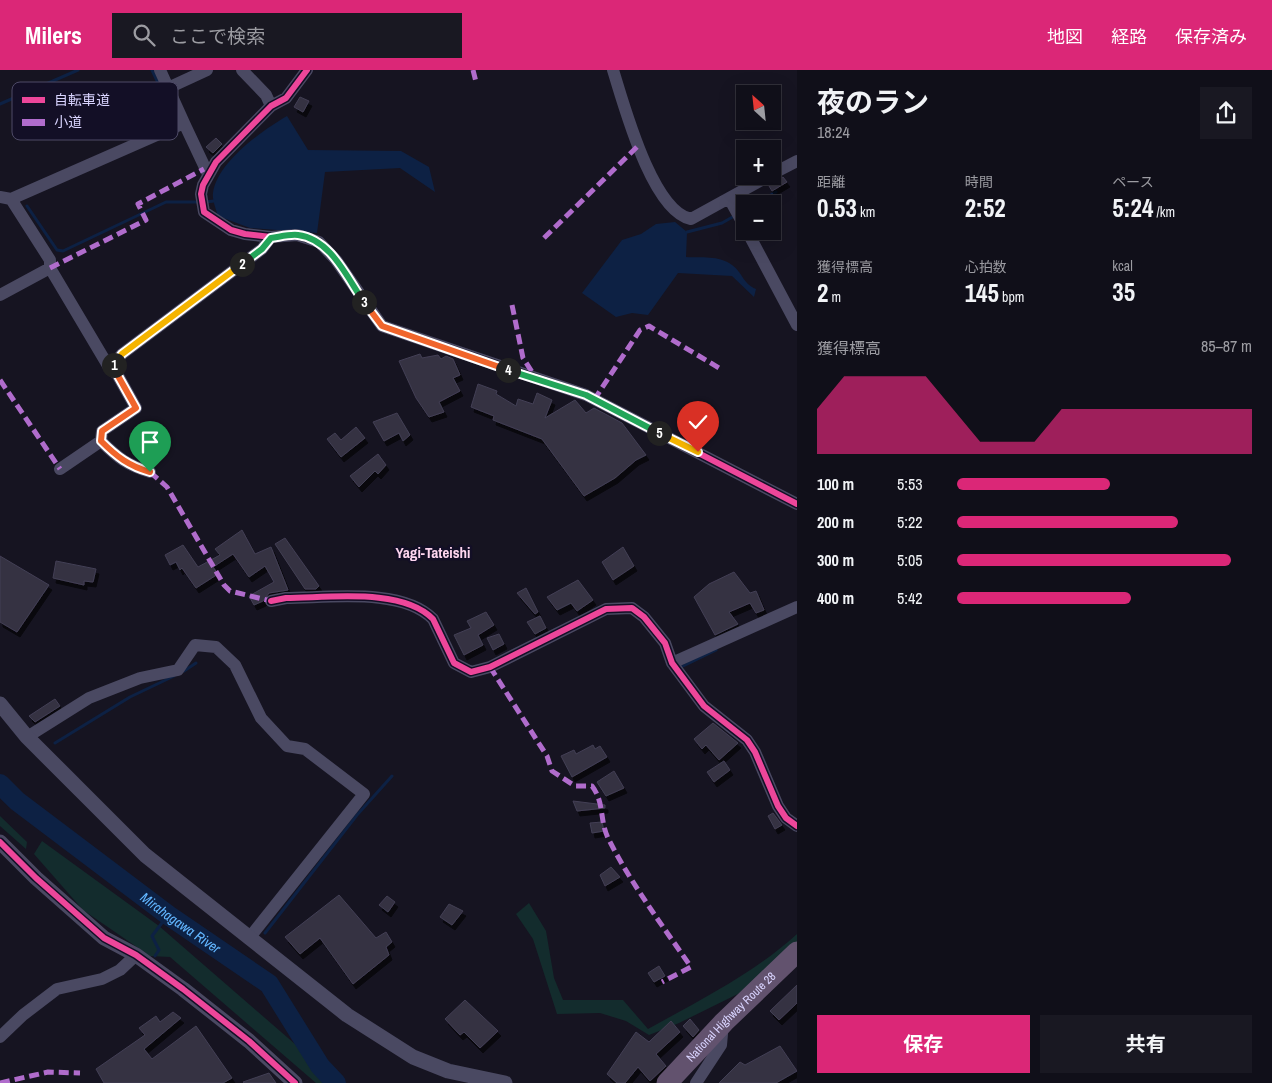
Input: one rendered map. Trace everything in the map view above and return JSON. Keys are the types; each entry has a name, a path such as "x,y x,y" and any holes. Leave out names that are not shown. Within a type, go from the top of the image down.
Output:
{"highway":[{"name":"National Highway Route 28","path":"667,1083 724,1022 797,952"}],"street":[{"path":"160,70 165,82"},
{"path":"178,83 207,70"},
{"path":"242,70 266,96 271,106"},
{"path":"307,70 286,98 271,106 216,162 208,174 201,194 204,212 231,230 271,238 298,235 319,242 336,260 382,326 586,395 797,504"},
{"path":"613,70 638,146 662,197 682,217 691,219 753,185"},
{"path":"178,110 208,174"},
{"path":"178,126 184,123"},
{"path":"60,469 101,441 102,431 136,408 117,374 110,369 50,268 50,260 5,198 143,140"},
{"path":"781,169 797,161"},
{"path":"729,198 736,211"},
{"path":"110,369 122,354 262,249 271,238"},
{"path":"752,240 797,325"},
{"path":"0,295 50,268"},
{"path":"101,441 118,458 131,466 150,472"},
{"path":"271,601 286,598 376,597 404,601 428,614 445,641 454,663 471,672 490,667 606,609 632,608 644,618 665,643 672,663 704,706 747,740 755,752 778,806 786,818 797,826"},
{"path":"672,663 797,607"},
{"path":"27,737 89,698 140,678 178,670 195,645 216,647 235,665 261,718 287,746 305,749 364,794 250,937"},
{"path":"0,704 27,737 145,855 347,1015 413,1057 450,1077 505,1083"},
{"path":"0,842 36,878 104,938 136,956 184,988 249,1041 295,1083"},
{"path":"0,1037 23,1015 57,989 102,979 120,970 136,956"},
{"path":"696,1083 721,1045 724,1022"}],"green space":[{"path":"0,816 27,842 26,849 0,826"},
{"path":"42,841 159,926 303,1051 331,1083 316,1083 170,957 150,956 83,910 34,854"},
{"path":"529,903 546,931 554,978 563,1000 623,1000 648,1029 744,974 797,934 797,945 752,987 679,1023 649,1035 626,1021 600,1013 557,1014 533,939 516,914"}],"water":[{"path":"287,116 308,150 401,151 429,167 435,192 400,168 325,172 317,233 250,228 218,216 213,193 216,181 223,170 242,148"},
{"path":"675,222 687,232 686,257 710,258 727,262 736,268 748,284 756,289 754,297 732,276 678,273 648,315 632,313 616,317 582,293 622,240 641,234 656,224"}],"building":[{"path":"300,97 309,101 303,112 294,107"},
{"path":"216,138 222,144 213,153 206,147"},
{"path":"783,177 787,182 772,191 769,186 781,185 781,178"},
{"path":"420,354 422,358 438,355 441,359 446,356 453,359 460,375 453,378 460,391 439,402 444,412 429,417 416,398 399,361"},
{"path":"478,384 497,391 496,394 516,406 518,399 533,404 537,393 552,400 545,418 575,400 586,413 594,408 622,423 646,455 636,460 615,478 584,496 542,439 493,420 494,416 471,407"},
{"path":"397,413 410,435 403,441 399,433 384,441 373,422"},
{"path":"356,427 365,438 341,457 327,439 335,433 341,440"},
{"path":"378,454 386,465 378,474 375,471 359,487 350,476"},
{"path":"242,530 255,554 271,547 288,590 269,593 263,601 254,605 249,596 274,582 265,566 249,577 233,554 213,567 218,574 196,588 182,568 180,570 176,562 170,565 165,555 183,545 198,567 220,555 215,549"},
{"path":"285,538 319,586 316,589 305,589 275,544"},
{"path":"623,547 634,566 613,580 602,562"},
{"path":"0,556 49,585 17,632 0,622"},
{"path":"56,561 96,569 93,582 84,581 84,585 53,578"},
{"path":"734,572 750,593 756,591 764,610 756,613 750,603 729,612 738,624 715,635 694,597 709,584"},
{"path":"578,580 593,600 577,611 571,603 557,610 547,597"},
{"path":"526,588 538,612 535,614 517,593"},
{"path":"486,612 494,625 478,635 483,645 464,655 454,635 471,628 467,621"},
{"path":"540,616 546,628 535,634 527,622"},
{"path":"499,634 504,644 493,650 487,638"},
{"path":"55,699 60,706 35,722 29,716"},
{"path":"713,723 738,743 719,760 706,745 702,749 694,739"},
{"path":"593,745 595,749 600,746 607,757 572,777 561,756 574,750 576,754"},
{"path":"724,761 730,770 714,782 707,772"},
{"path":"614,771 624,788 606,796 597,782"},
{"path":"573,801 605,805 605,808 577,811"},
{"path":"773,813 782,825 775,829 768,816"},
{"path":"602,822 604,831 592,833 590,823"},
{"path":"611,867 620,877 605,886 600,875"},
{"path":"339,895 376,938 386,932 392,942 386,947 389,955 353,984 320,938 300,954 285,937"},
{"path":"387,896 395,902 388,912 379,905"},
{"path":"449,904 463,911 452,925 440,917"},
{"path":"659,966 665,976 654,982 648,973"},
{"path":"797,985 797,1003 779,1020 770,1011"},
{"path":"465,1000 498,1031 480,1048 464,1032 460,1035 445,1019"},
{"path":"173,1012 181,1018 144,1049 152,1059 196,1026 232,1078 223,1083 104,1083 96,1069 145,1035 139,1028 156,1016 160,1022"},
{"path":"690,1019 699,1030 693,1037 683,1026"},
{"path":"671,1021 680,1032 656,1054 666,1066 650,1081 638,1067 625,1083 617,1083 607,1074 636,1032 649,1042"},
{"path":"780,1046 797,1071 776,1083 719,1083 740,1062 745,1065"},
{"path":"269,1073 276,1083 243,1082"}],"waterway":[{"path":"50,82 78,70"},
{"path":"152,70 158,82"},
{"path":"0,104 12,99"},
{"path":"771,195 776,192"},
{"path":"205,202 214,201"},
{"path":"27,206 57,250 63,251 166,202 199,202"},
{"path":"687,232 722,223 736,215"},
{"path":"679,668 716,650"},
{"path":"184,671 196,663"},
{"path":"55,743 130,697 174,676"},
{"path":"265,933 357,815 392,776"},
{"name":"Mirahagawa River","path":"0,784 17,801 168,915 269,984 320,1066 336,1083"},
{"path":"155,956 159,950 152,936 168,915"}],"marked path":[{"path":"473,70 476,82"},
{"path":"544,238 638,146"},
{"path":"50,268 146,220 138,204 204,169"},
{"path":"512,305 523,358 536,378"},
{"path":"594,400 640,330 649,326 719,368"},
{"path":"0,380 60,469"},
{"path":"150,472 167,487 224,585 230,591 271,601"},
{"path":"490,667 547,756 552,771 575,786 592,786 596,792 606,833 618,857 648,905 691,967 662,982"},
{"path":"0,1083 48,1072 80,1073"}],"cycle path":[{"path":"307,70 286,98 271,106 216,162 203,185 201,194 204,212 231,230 245,234 271,237 297,235 319,242 336,260 382,326 586,395 797,504"},
{"path":"271,601 286,598 363,596 403,602 419,609 433,619 454,663 471,672 490,667 606,609 632,608 644,617 665,643 672,663 704,706 747,740 755,752 778,806 786,818 797,826"},
{"path":"0,842 36,878 104,938 136,955 183,989 249,1041 295,1083"}],"district":[{"name":"Yagi-Tateishi","path":"433,553"}],"route":[{"path":"150,472 131,466 118,458 101,441 102,431 136,408 117,374 110,369 122,354 262,249 271,238 298,235 319,242 327,250 382,326 530,378 586,395 698,452"}]}
